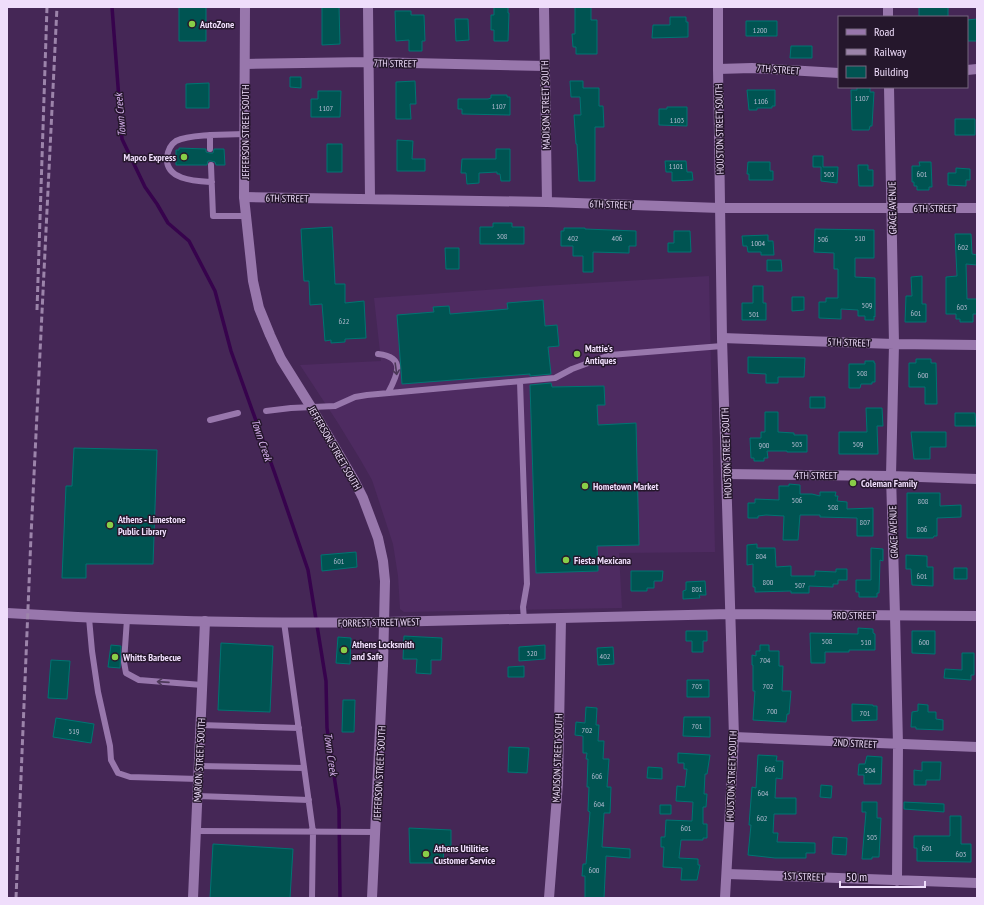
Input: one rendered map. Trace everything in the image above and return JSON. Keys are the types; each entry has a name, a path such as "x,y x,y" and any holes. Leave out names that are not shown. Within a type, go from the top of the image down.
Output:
{"street":[{"name":"JEFFERSON STREET SOUTH","path":"245,7 244,197 253,281 259,308 281,359 354,480 371,518 383,561 386,581 372,898"},
{"path":"368,7 370,199"},
{"name":"MADISON STREET SOUTH","path":"544,7 547,202"},
{"name":"HOUSTON STREET SOUTH","path":"718,7 722,342 734,737 725,898"},
{"name":"7TH STREET","path":"245,64 368,62 545,66"},
{"name":"7TH STREET","path":"718,69 752,68 838,73"},
{"name":"GRACE AVENUE","path":"889,88 894,344 891,476 898,745 897,881"},
{"name":"6TH STREET","path":"244,197 547,202 720,208 977,208"},
{"name":"5TH STREET","path":"722,342 977,345"},
{"name":"4TH STREET","path":"726,474 891,476 977,479"},
{"name":"FORREST STREET WEST","path":"7,613 89,618 328,623 561,619 730,614"},
{"name":"3RD STREET","path":"730,614 977,616"},
{"name":"MADISON STREET SOUTH","path":"549,898 558,783 561,619"},
{"name":"MARION STREET SOUTH","path":"193,898 205,621"},
{"name":"2ND STREET","path":"734,737 898,745 977,747"},
{"name":"1ST STREET","path":"727,874 977,883"}],"lane":[{"path":"212,182 199,181 177,176 171,173 167,159 168,151 171,145 178,141 210,135 245,134"},
{"path":"210,135 210,149"},
{"path":"211,165 213,216 246,216"},
{"path":"266,411 335,406 355,397 388,393 556,378 572,369 610,355 691,350 722,342"},
{"path":"378,354 384,354 392,358 396,363 397,377 388,393"},
{"path":"520,382 527,584 523,607 524,619"},
{"path":"210,420 238,413"},
{"path":"89,618 98,692 110,746 111,760 118,773 130,777 198,779"},
{"path":"127,619 124,662 126,673 139,680 202,685"},
{"path":"284,622 313,832 312,898"},
{"path":"200,725 299,728"},
{"path":"198,766 304,768"},
{"path":"197,796 309,800"},
{"path":"196,831 376,832"}],"shaded area":[{"path":"709,276 715,552 619,553 622,608 404,612 400,609 398,576 393,544 372,480 338,423 300,365 381,361 374,298"}],"building":[{"name":"AutoZone","path":"179,7 206,7 206,41 179,41"},
{"path":"322,7 339,7 340,44 322,45"},
{"path":"494,7 508,7 508,41 494,41 494,30 491,30 491,15 494,15"},
{"path":"575,7 591,7 591,20 597,20 597,54 576,54 576,47 573,47 572,34 575,34"},
{"path":"919,7 948,7 948,16 919,16"},
{"path":"395,11 411,11 411,15 424,15 425,41 422,41 422,51 409,51 409,40 396,41"},
{"path":"670,17 686,17 686,22 688,22 688,37 652,38 653,25 670,25"},
{"path":"455,19 468,19 469,40 456,41"},
{"path":"977,19 977,41 968,41 968,20"},
{"path":"746,21 777,21 777,36 746,36"},
{"path":"791,46 812,46 812,58 790,58"},
{"path":"290,77 301,77 301,88 290,87"},
{"path":"415,81 416,104 410,104 411,119 396,119 396,82"},
{"path":"570,81 583,81 583,88 599,88 599,106 603,106 604,127 595,127 595,181 579,181 574,115 581,115 580,97 571,97"},
{"path":"209,83 209,108 186,108 186,84"},
{"path":"857,88 870,88 870,92 874,92 872,126 870,126 869,130 852,130 851,90 857,90"},
{"path":"747,90 775,90 775,106 772,106 772,108 757,108 757,110 749,110"},
{"path":"318,91 341,91 340,117 311,117 311,99 318,99"},
{"path":"491,95 507,95 507,97 510,97 510,115 462,114 462,109 458,109 458,99 488,99 491,98"},
{"path":"667,107 687,107 687,126 659,125 659,109 667,109"},
{"path":"955,119 975,119 975,135 955,135"},
{"path":"397,140 413,141 412,159 425,159 425,171 397,171"},
{"path":"327,144 342,144 342,172 327,172"},
{"path":"179,148 206,149 206,152 210,153 213,153 214,149 224,149 225,165 216,165 215,162 208,161 207,165 176,165 176,150 179,150"},
{"path":"496,149 510,149 510,181 501,181 500,174 497,174 497,172 479,173 479,183 467,184 466,173 461,173 462,159 496,159"},
{"path":"813,156 823,156 823,167 838,167 837,183 821,181 821,167 813,167"},
{"path":"665,161 686,161 687,172 692,172 693,180 672,181 672,172 666,172"},
{"path":"748,162 770,162 770,171 773,171 773,180 749,180 749,174 747,174"},
{"path":"919,162 931,162 932,187 929,187 929,190 917,190 917,186 914,186 914,182 912,182 912,166 920,166"},
{"path":"858,165 868,165 868,170 873,170 873,186 859,186"},
{"path":"956,168 970,169 970,180 966,180 966,186 948,185 948,173 956,173"},
{"path":"493,223 512,223 512,227 524,227 524,244 480,244 480,227 493,227"},
{"path":"332,227 335,284 345,284 345,303 364,301 366,338 345,339 345,342 331,343 331,340 325,341 322,304 310,305 309,281 304,281 301,229"},
{"path":"564,228 636,231 636,246 629,246 629,253 593,252 593,272 583,272 583,256 573,256 573,246 561,246 561,231 564,231"},
{"path":"815,229 874,230 874,258 855,258 855,277 875,278 874,320 865,320 865,316 858,316 858,310 841,309 841,319 819,318 819,302 826,302 826,298 838,298 838,269 834,269 834,253 814,252"},
{"path":"674,231 690,231 691,252 668,252 668,243 674,243"},
{"path":"955,234 971,234 972,254 977,255 977,265 966,264 967,299 977,299 977,314 973,314 973,322 960,322 960,319 956,319 956,314 946,314 946,277 957,276"},
{"path":"768,235 768,241 773,241 774,255 761,255 761,252 748,252 747,246 743,246 742,236"},
{"path":"445,248 459,248 459,269 446,269"},
{"path":"767,260 781,260 782,271 767,271"},
{"path":"922,276 922,304 926,304 926,322 905,322 906,296 912,296 911,277"},
{"path":"753,286 763,286 763,303 766,303 766,320 742,320 742,303 753,303"},
{"path":"792,297 804,297 804,310 792,311"},
{"path":"543,300 545,326 557,325 559,346 548,347 551,374 530,376 530,374 402,384 397,315 434,312 433,307 449,306 450,314 508,309 507,303"},
{"path":"748,357 805,358 804,377 778,377 778,383 766,383 766,374 748,373"},
{"path":"916,359 931,359 931,363 936,363 937,404 925,404 925,387 909,387 909,363 916,363"},
{"path":"865,361 874,361 875,363 875,382 872,382 872,384 861,384 860,388 849,388 849,364 865,364"},
{"name":"Hometown Market","path":"551,383 552,387 604,386 605,405 597,405 598,425 636,423 639,545 597,546 598,571 536,573 530,385"},
{"path":"810,397 825,397 825,408 810,408"},
{"path":"866,408 882,408 883,426 877,426 878,454 839,454 839,432 867,432"},
{"path":"765,412 778,412 778,432 794,433 794,435 807,435 807,452 767,451 768,458 764,458 764,461 754,461 754,458 751,458 750,438 761,438 761,432 765,432"},
{"path":"955,413 975,413 976,426 955,426"},
{"path":"911,432 946,432 946,447 930,447 930,459 914,459"},
{"name":"Athens - Limestone Public Library","path":"74,448 157,450 153,564 86,564 86,578 62,578 66,486 72,486"},
{"path":"789,484 800,485 800,494 820,496 820,492 836,492 835,496 838,496 837,501 847,502 847,509 873,508 873,536 857,536 857,518 800,515 798,540 783,540 784,516 766,515 758,516 758,518 748,518 748,503 755,503 755,499 779,500 779,486 789,486"},
{"path":"907,493 940,493 940,506 961,505 961,517 937,518 937,536 934,536 933,538 907,538"},
{"path":"757,544 757,548 775,548 776,567 791,566 791,576 815,576 815,571 836,572 836,569 847,569 847,580 838,580 838,584 833,584 833,587 809,586 809,593 791,593 791,591 755,592 755,587 753,587 753,564 747,565 747,545"},
{"path":"871,548 883,549 883,561 880,560 879,593 877,593 877,597 859,597 859,592 856,592 856,580 871,580"},
{"path":"356,552 357,567 322,571 321,555"},
{"path":"906,555 927,556 927,567 933,567 933,586 912,585 911,569 906,569"},
{"path":"954,568 967,568 967,579 954,579"},
{"path":"631,571 663,571 662,581 654,581 654,588 647,588 647,591 631,591"},
{"path":"705,581 706,595 699,595 700,598 683,599 683,591 686,590 686,582"},
{"path":"858,628 873,629 873,633 875,634 875,650 825,652 825,663 811,663 810,633 858,634"},
{"path":"686,631 707,631 707,641 703,641 703,652 692,652 692,641 686,641"},
{"path":"912,631 935,631 935,654 912,653"},
{"path":"404,636 442,638 441,660 431,660 431,674 416,673 417,659 403,659"},
{"name":"Athens Locksmith and Safe","path":"338,637 351,638 350,664 336,663"},
{"path":"221,643 273,646 270,712 218,710"},
{"name":"Whitts Barbecue","path":"111,645 121,646 120,668 108,667"},
{"path":"545,645 545,659 519,661 519,647"},
{"path":"760,645 769,645 769,651 779,651 779,666 783,666 782,691 791,691 789,714 787,714 786,722 753,720 755,691 753,691 752,655 756,656 756,651 760,651"},
{"path":"613,647 614,664 598,665 597,648"},
{"path":"962,653 974,653 974,675 971,675 971,680 944,678 945,669 962,670"},
{"path":"51,660 70,661 67,699 48,698"},
{"path":"524,666 524,677 508,677 508,667"},
{"path":"687,680 709,680 709,697 687,697"},
{"path":"343,700 355,700 354,732 342,732"},
{"path":"852,704 877,706 877,720 852,721"},
{"path":"918,704 928,705 928,712 936,712 936,719 943,720 943,730 916,729 916,727 911,727 912,712 918,711"},
{"path":"586,707 597,708 596,725 599,725 598,741 604,741 603,759 609,759 607,787 611,787 610,813 604,813 602,847 630,849 630,858 606,856 604,898 585,898 585,876 582,876 583,864 586,864 590,812 588,811 589,787 587,787 588,759 586,759 587,753 583,753 583,736 575,735 576,722 585,723"},
{"path":"684,717 710,717 710,737 683,736"},
{"path":"56,718 94,724 91,743 53,737"},
{"path":"509,747 529,748 527,773 508,772"},
{"path":"678,753 710,755 707,774 705,774 704,794 707,794 706,807 703,807 703,824 707,824 707,838 703,838 703,840 681,840 679,858 698,859 698,865 700,865 697,880 681,880 682,868 663,867 664,847 661,847 661,837 665,837 666,820 692,821 693,802 676,801 677,786 685,787 687,769 684,769 684,763 678,763"},
{"path":"758,755 777,756 776,761 783,761 782,779 776,778 775,798 796,798 796,814 774,814 773,833 778,833 777,842 815,843 815,853 806,853 806,858 775,858 748,855 751,825 749,825 752,787 756,788"},
{"path":"867,756 882,757 881,784 864,784 864,775 858,775 859,764 865,764"},
{"path":"922,762 941,762 940,780 926,780 926,785 914,785 914,770 922,771"},
{"path":"648,767 662,768 662,779 647,778"},
{"path":"821,785 832,786 831,798 820,797"},
{"path":"862,802 877,802 877,818 881,818 879,857 872,857 872,859 862,859 866,812 862,812"},
{"path":"904,802 944,804 944,812 904,809"},
{"path":"660,805 671,805 671,814 660,814"},
{"path":"950,816 961,816 961,844 971,844 971,862 917,861 917,848 914,848 914,836 950,836"},
{"name":"Athens Utilities Customer Service","path":"409,828 451,830 451,846 444,846 443,863 410,863"},
{"path":"833,837 847,838 846,855 832,854"},
{"path":"213,844 293,849 290,898 210,898"}],"waterway":[{"name":"Town Creek","path":"112,7 122,139 145,187 168,223 189,241 215,291 231,351 308,570 326,681 327,728 339,809 340,898"}],"railway":[{"path":"37,310 47,7"},
{"path":"16,898 31,536 57,7"}],"place":[{"name":"AutoZone","path":"192,24"},
{"name":"Mapco Express","path":"184,157"},
{"name":"Mattie's Antiques","path":"577,354"},
{"name":"Coleman Family","path":"853,483"},
{"name":"Hometown Market","path":"585,486"},
{"name":"Athens - Limestone Public Library","path":"110,525"},
{"name":"Fiesta Mexicana","path":"566,560"},
{"name":"Athens Locksmith and Safe","path":"344,650"},
{"name":"Whitts Barbecue","path":"115,657"},
{"name":"Athens Utilities Customer Service","path":"426,854"}]}
